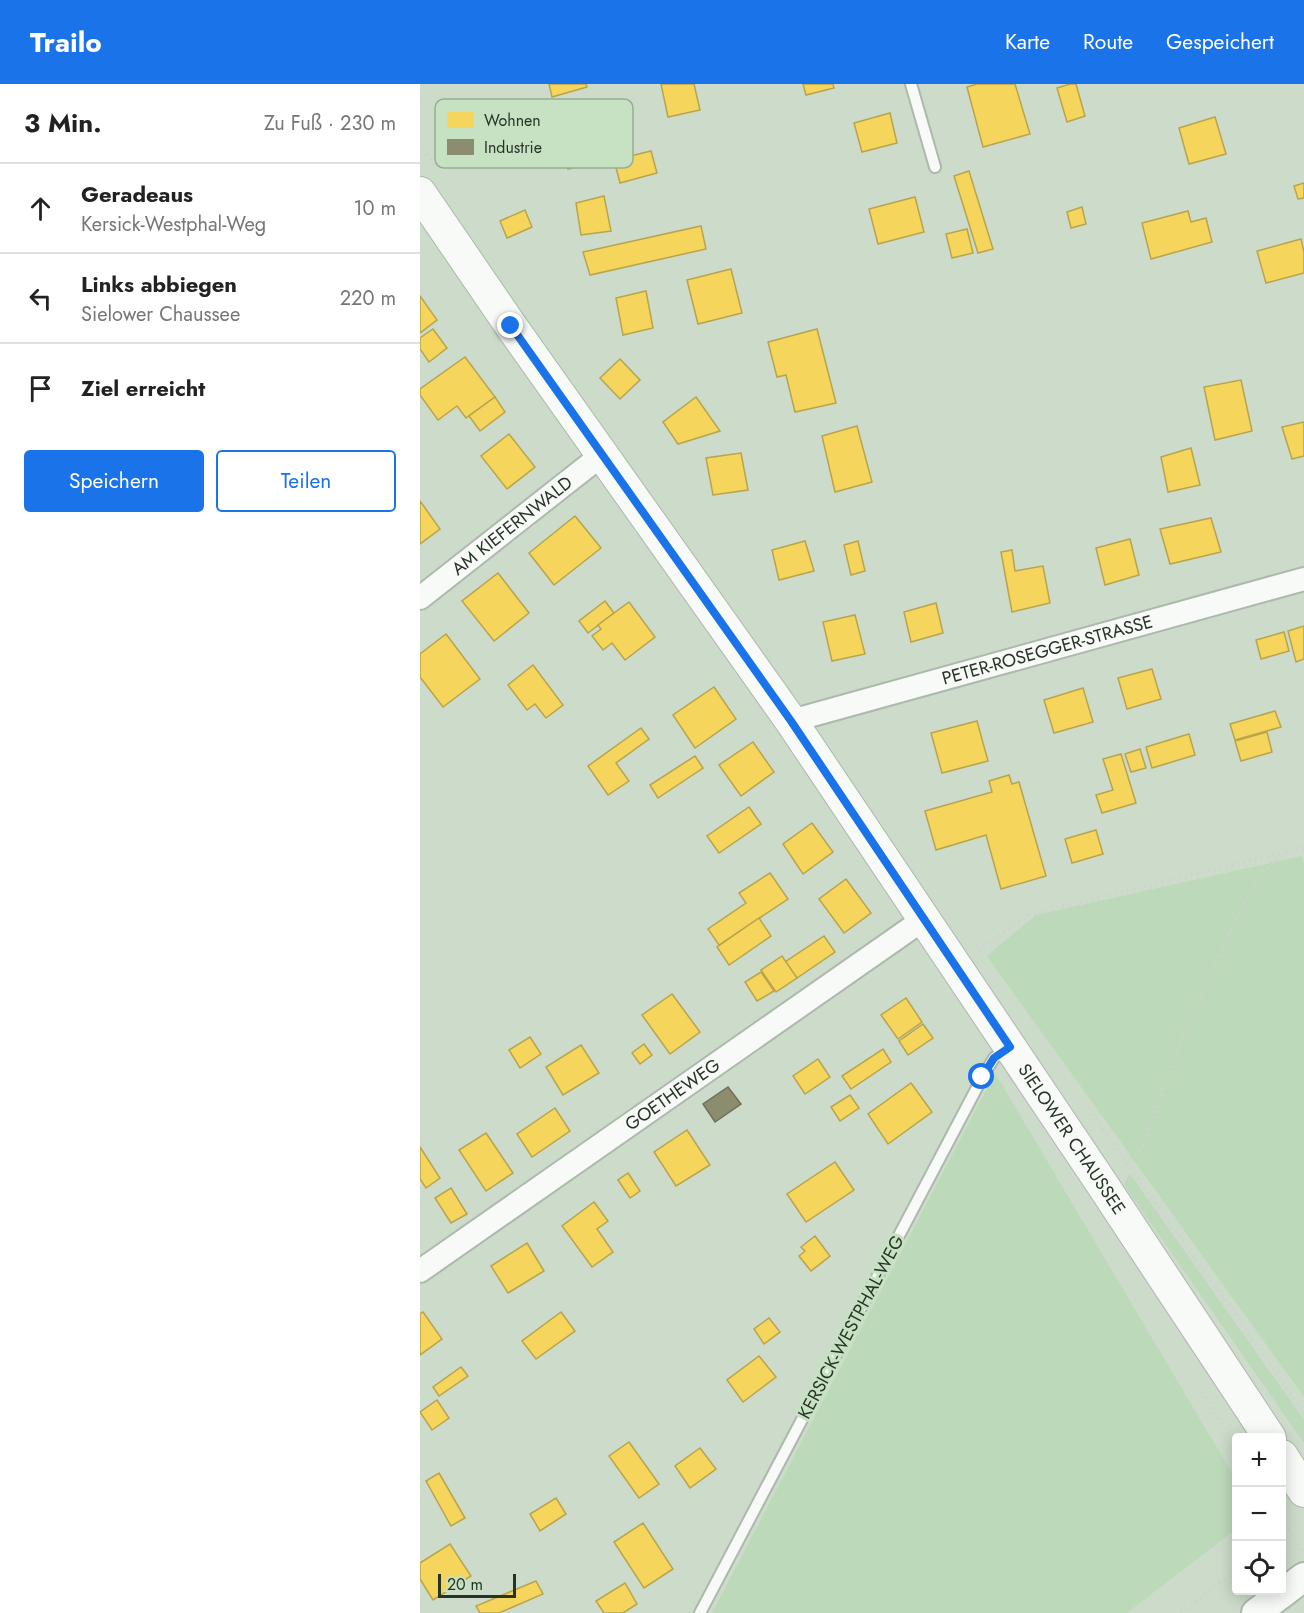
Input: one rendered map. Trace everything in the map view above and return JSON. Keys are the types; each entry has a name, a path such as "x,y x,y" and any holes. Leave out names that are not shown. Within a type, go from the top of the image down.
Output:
{"main road":[{"name":"SIELOWER CHAUSSEE","path":"420,193 511,326 791,721 1266,1433"},
{"path":"1286,1464 1304,1491"}],"street":[{"name":"AM KIEFERNWALD","path":"420,598 603,454"},
{"name":"PETER-ROSEGGER-STRASSE","path":"791,721 1304,579"},
{"name":"GOETHEWEG","path":"420,1271 924,919"},
{"path":"1256,1613 1304,1577"}],"lane":[{"path":"911,84 935,167"},
{"name":"KERSICK-WESTPHAL-WEG","path":"700,1613 982,1077 994,1058 1010,1047"}],"path":[{"path":"957,968 1028,915 1304,847"},
{"path":"1291,850 1264,870 1241,908 1178,1050 1146,1140 1127,1163 1304,1413"},
{"path":"1286,1526 1304,1553"},
{"path":"1181,1613 1232,1574"}],"green space":[{"path":"1302,856 1304,863 1304,1397 987,956 1036,915"},
{"path":"995,1073 1232,1473 1232,1532 1127,1613 712,1613"},
{"path":"1130,1174 1304,1420 1304,1443 1125,1186"}],"building: Wohnen":[{"path":"549,84 586,84 587,87 552,97"},
{"path":"661,84 694,84 700,110 668,117"},
{"path":"803,84 833,84 834,88 806,95"},
{"path":"977,84 1015,84 1030,134 983,147 967,87"},
{"path":"1076,84 1085,116 1067,122 1057,88"},
{"path":"890,113 897,143 862,152 854,123"},
{"path":"1215,117 1226,154 1189,164 1179,128"},
{"path":"651,151 657,173 620,183 616,168 633,168 633,155"},
{"path":"969,171 993,249 978,253 954,176"},
{"path":"1304,183 1304,198 1298,199 1294,186"},
{"path":"604,196 611,231 581,235 576,203"},
{"path":"915,197 924,232 878,244 869,209"},
{"path":"1082,207 1086,224 1071,228 1067,212"},
{"path":"525,210 532,227 507,238 500,221"},
{"path":"1188,211 1191,222 1206,218 1212,242 1151,259 1142,223"},
{"path":"701,226 706,249 590,275 583,252"},
{"path":"967,229 973,253 952,258 946,234"},
{"path":"1301,239 1304,252 1304,273 1266,283 1257,251"},
{"path":"731,269 742,313 698,324 687,280"},
{"path":"646,291 653,328 623,335 616,298"},
{"path":"420,296 437,320 420,333"},
{"path":"433,329 447,348 429,362 420,349 420,338"},
{"path":"817,329 836,403 795,412 786,375 777,377 768,342"},
{"path":"465,357 495,397 466,418 457,406 438,420 420,395 420,389"},
{"path":"620,359 640,380 620,399 600,378"},
{"path":"1241,380 1252,431 1215,440 1204,387"},
{"path":"495,397 505,412 480,431 469,416"},
{"path":"696,397 720,431 678,444 663,422"},
{"path":"1304,422 1304,456 1292,459 1282,427"},
{"path":"857,426 872,482 835,492 822,436"},
{"path":"509,434 535,467 507,489 481,456"},
{"path":"1191,448 1200,485 1168,492 1161,457"},
{"path":"741,453 748,490 713,495 706,458"},
{"path":"420,501 440,529 420,544"},
{"path":"575,516 601,548 554,585 529,553"},
{"path":"1211,518 1221,552 1170,564 1160,529"},
{"path":"1130,539 1139,575 1105,585 1096,548"},
{"path":"805,541 814,571 779,580 772,550"},
{"path":"858,541 865,571 851,575 844,545"},
{"path":"1012,550 1015,571 1043,566 1050,603 1012,612 1001,552"},
{"path":"498,573 529,613 494,641 462,601"},
{"path":"605,601 614,613 588,633 579,621"},
{"path":"629,602 655,637 625,660 612,643 603,650 592,636 601,629 598,625"},
{"path":"936,603 943,633 911,642 904,612"},
{"path":"855,615 865,654 832,661 823,622"},
{"path":"1304,626 1304,659 1296,662 1288,631"},
{"path":"1284,632 1289,651 1261,659 1256,640"},
{"path":"446,634 480,679 443,707 420,677 420,654"},
{"path":"533,665 563,705 546,718 535,704 527,710 508,685"},
{"path":"1152,669 1161,699 1127,709 1118,678"},
{"path":"714,687 736,719 695,748 673,715"},
{"path":"1083,688 1093,722 1054,733 1044,700"},
{"path":"1275,711 1281,727 1235,740 1230,724"},
{"path":"977,721 988,761 942,773 931,733"},
{"path":"641,728 649,739 616,763 629,781 608,795 588,766"},
{"path":"1267,732 1272,752 1241,761 1235,741"},
{"path":"1189,734 1195,755 1152,768 1146,747"},
{"path":"753,742 774,772 741,796 719,765"},
{"path":"1140,749 1146,768 1131,772 1125,754"},
{"path":"1121,754 1136,803 1102,813 1096,795 1113,790 1103,759"},
{"path":"695,756 703,768 658,798 650,785"},
{"path":"1009,775 1012,784 1019,782 1046,876 1001,889 986,835 936,850 925,811 992,792 989,781"},
{"path":"749,807 761,824 719,853 707,836"},
{"path":"812,823 833,852 803,874 783,844"},
{"path":"1096,830 1103,854 1072,863 1065,839"},
{"path":"770,873 788,899 719,945 708,929 746,903 739,893"},
{"path":"846,879 871,913 844,933 819,899"},
{"path":"759,918 771,936 729,965 717,947"},
{"path":"824,936 835,952 797,978 785,962"},
{"path":"782,956 797,978 776,992 761,970"},
{"path":"761,972 774,991 757,1001 745,982"},
{"path":"672,994 700,1032 670,1054 642,1015"},
{"path":"906,998 922,1022 898,1039 881,1015"},
{"path":"923,1024 933,1038 908,1055 899,1041"},
{"path":"530,1037 541,1054 520,1068 509,1050"},
{"path":"644,1044 652,1055 640,1064 632,1053"},
{"path":"581,1045 599,1073 563,1095 546,1067"},
{"path":"883,1049 891,1062 851,1089 842,1076"},
{"path":"818,1059 830,1077 805,1094 793,1076"},
{"path":"911,1083 932,1112 888,1144 868,1114"},
{"path":"850,1095 859,1108 840,1121 831,1107"},
{"path":"555,1108 570,1131 532,1157 517,1134"},
{"path":"687,1130 710,1165 676,1186 654,1152"},
{"path":"486,1133 513,1173 486,1191 459,1150"},
{"path":"420,1147 440,1178 426,1188 420,1179"},
{"path":"835,1162 854,1190 806,1222 787,1194"},
{"path":"628,1173 640,1191 630,1198 618,1180"},
{"path":"451,1188 467,1214 451,1223 435,1198"},
{"path":"594,1202 608,1221 597,1229 613,1252 592,1267 562,1226"},
{"path":"815,1236 830,1256 811,1271 799,1256 805,1251 801,1247"},
{"path":"527,1243 544,1271 508,1293 491,1266"},
{"path":"423,1312 442,1339 420,1355 420,1314"},
{"path":"561,1312 575,1331 536,1359 522,1341"},
{"path":"769,1318 780,1332 764,1344 754,1329"},
{"path":"759,1356 776,1377 743,1402 727,1380"},
{"path":"461,1367 468,1376 439,1396 433,1387"},
{"path":"437,1400 449,1418 432,1430 420,1412"},
{"path":"629,1442 659,1484 639,1498 609,1456"},
{"path":"700,1448 716,1469 690,1488 675,1466"},
{"path":"439,1473 465,1518 451,1526 426,1481"},
{"path":"556,1498 566,1514 540,1531 530,1514"},
{"path":"643,1523 673,1569 644,1588 614,1542"},
{"path":"450,1544 471,1576 433,1600 420,1579 420,1563"},
{"path":"536,1581 543,1594 499,1613 480,1613 476,1606"},
{"path":"625,1583 637,1604 623,1613 604,1613 596,1601"}],"building: Industrie":[{"path":"728,1087 741,1104 715,1122 703,1104"}],"route":[{"path":"511,326 791,721 1010,1047 994,1058 982,1077"}]}
